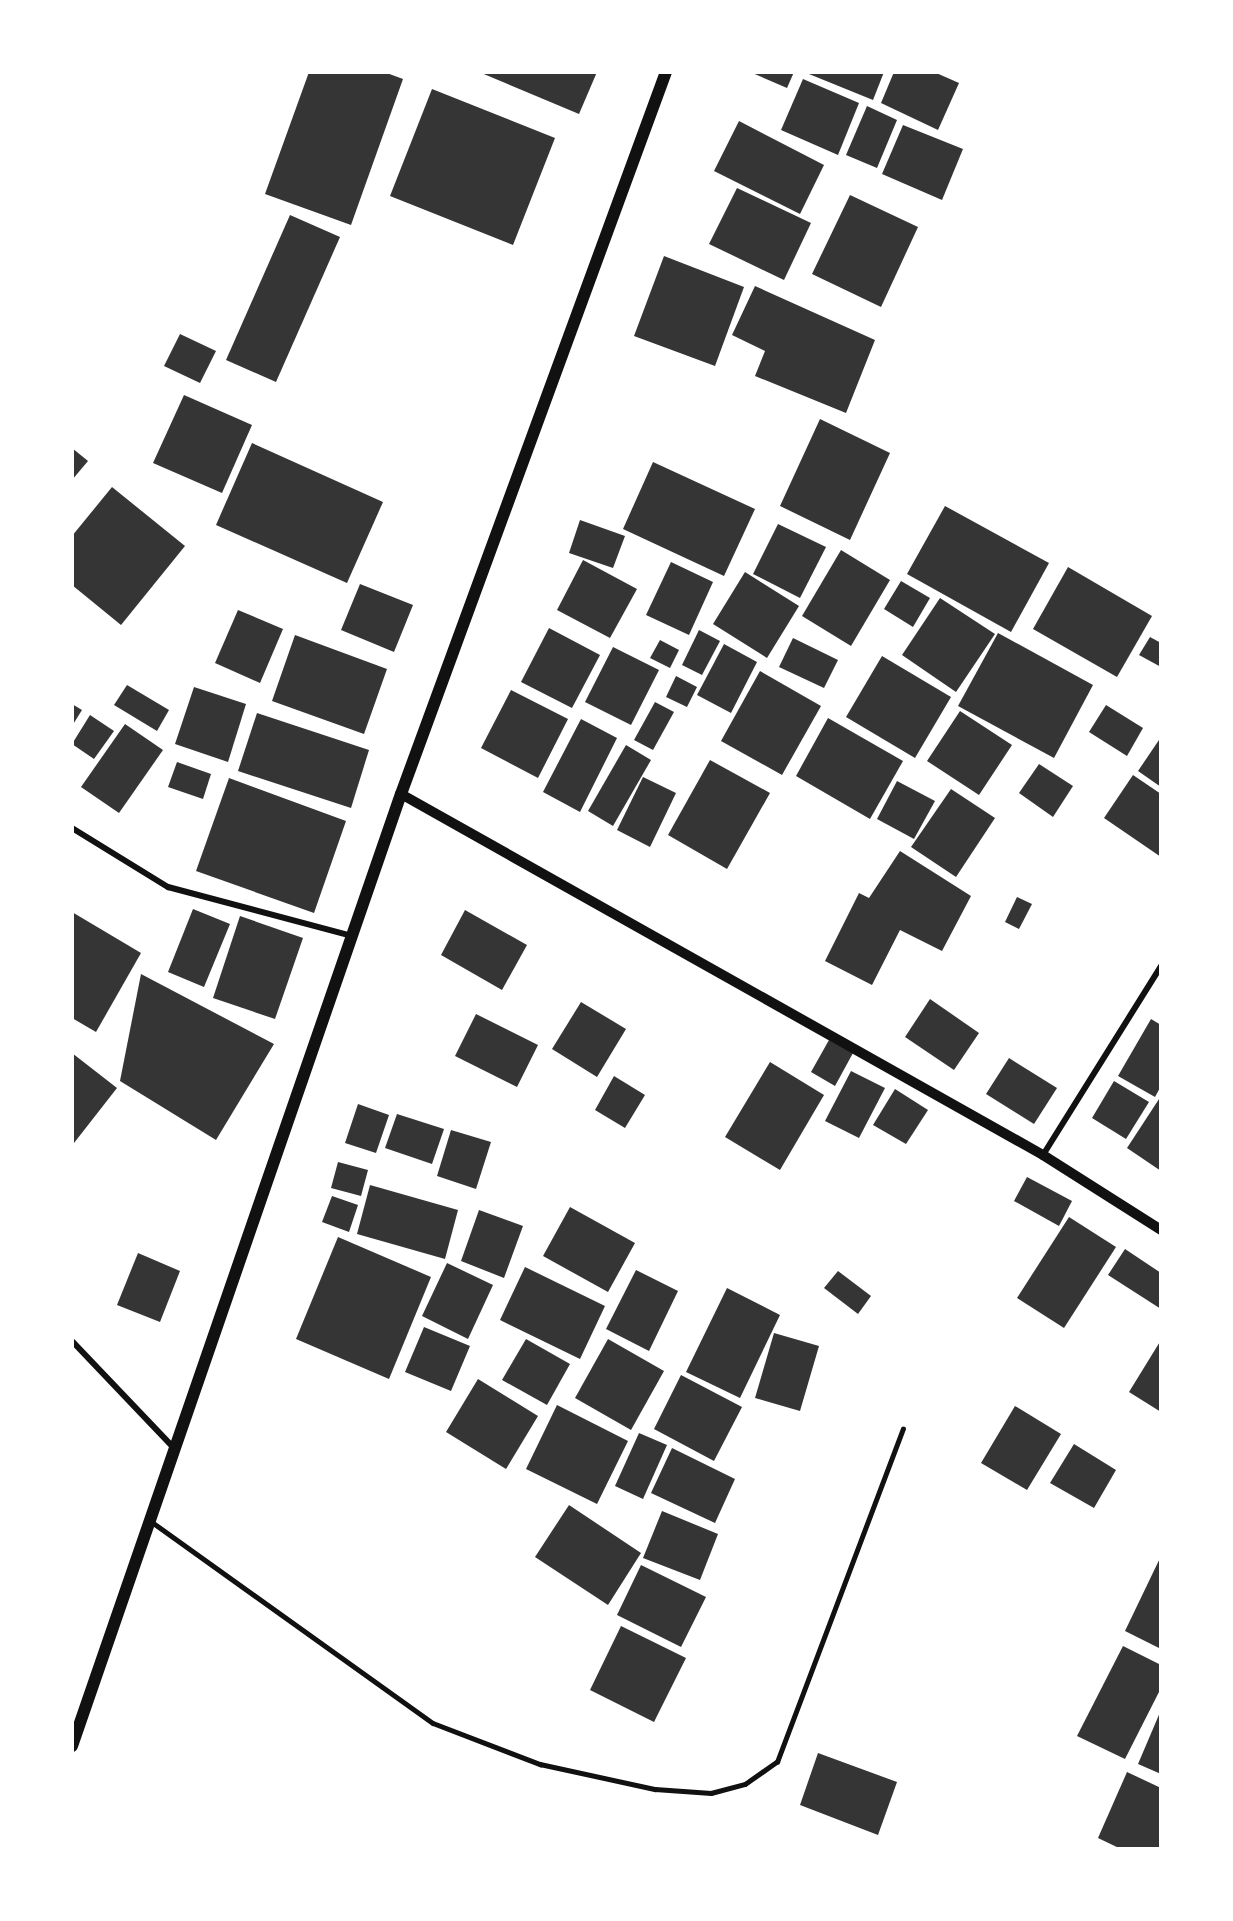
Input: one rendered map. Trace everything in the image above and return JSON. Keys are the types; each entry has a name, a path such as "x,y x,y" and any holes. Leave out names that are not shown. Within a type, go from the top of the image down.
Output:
{"main road":[{"path":"72,1746 401,794 666,72"}],"street":[{"path":"401,794 1043,1155 1161,1230"},
{"path":"72,828 168,887 352,936"},
{"path":"1043,1155 1161,966"},
{"path":"72,1341 175,1449"}],"lane":[{"path":"150,1521 433,1723 540,1764 655,1788 711,1793 746,1784 777,1762 903,1429"}],"building":[{"path":"309,72 384,72 403,79 351,225 265,194"},
{"path":"479,72 597,72 579,114"},
{"path":"750,72 794,72 787,88"},
{"path":"804,72 884,72 873,100"},
{"path":"894,72 934,72 959,83 938,130 881,103"},
{"path":"803,79 859,103 838,155 781,130"},
{"path":"432,89 555,138 513,245 390,196"},
{"path":"867,106 897,120 877,168 846,155"},
{"path":"739,121 824,165 800,214 714,171"},
{"path":"903,125 963,149 942,200 882,174"},
{"path":"737,188 811,223 784,280 709,244"},
{"path":"850,195 918,227 881,307 812,274"},
{"path":"290,215 340,237 276,382 226,360"},
{"path":"664,256 744,287 715,366 634,336"},
{"path":"755,286 875,340 846,413 755,376 765,351 732,335"},
{"path":"180,334 216,351 200,383 164,366"},
{"path":"184,395 252,425 222,493 153,463"},
{"path":"820,419 890,453 850,540 780,506"},
{"path":"252,443 383,502 347,583 216,525"},
{"path":"72,448 88,461 72,480"},
{"path":"653,462 755,509 724,576 623,529"},
{"path":"112,487 185,546 121,625 72,585 72,536"},
{"path":"945,506 1049,563 1011,632 907,574"},
{"path":"580,520 625,536 613,568 569,553"},
{"path":"778,524 826,547 800,598 753,574"},
{"path":"841,550 890,580 851,646 802,616"},
{"path":"583,560 637,589 610,638 557,610"},
{"path":"671,562 713,582 689,635 646,615"},
{"path":"1068,567 1152,616 1117,677 1033,629"},
{"path":"745,572 799,606 767,658 713,624"},
{"path":"901,581 930,598 913,627 884,609"},
{"path":"360,584 413,605 394,652 341,630"},
{"path":"940,598 995,634 956,692 902,655"},
{"path":"238,610 283,629 260,683 215,663"},
{"path":"549,628 600,655 572,708 521,682"},
{"path":"699,630 720,641 702,675 682,665"},
{"path":"998,633 1093,685 1054,758 958,706"},
{"path":"295,635 387,669 364,734 272,701"},
{"path":"1150,637 1161,643 1161,667 1139,655"},
{"path":"793,638 838,660 824,688 779,667"},
{"path":"660,640 679,650 670,668 650,658"},
{"path":"724,644 757,662 731,713 697,695"},
{"path":"613,647 659,670 631,725 585,702"},
{"path":"882,656 951,697 915,758 846,717"},
{"path":"760,671 821,706 782,775 721,741"},
{"path":"676,676 697,687 687,707 666,697"},
{"path":"127,685 169,710 157,731 114,705"},
{"path":"194,687 246,704 228,762 175,744"},
{"path":"511,690 568,719 538,778 481,748"},
{"path":"655,702 674,712 653,750 634,740"},
{"path":"72,704 82,710 72,726"},
{"path":"1106,705 1143,728 1127,756 1089,732"},
{"path":"960,711 1012,745 979,795 927,761"},
{"path":"257,713 369,750 351,808 238,771"},
{"path":"90,715 114,731 94,759 72,744"},
{"path":"828,718 903,761 870,819 796,776"},
{"path":"581,719 617,738 580,812 543,792"},
{"path":"125,724 163,750 119,813 81,787"},
{"path":"1161,737 1161,787 1138,771"},
{"path":"626,745 651,760 613,826 588,811"},
{"path":"710,760 770,793 727,869 668,835"},
{"path":"177,762 211,774 203,799 168,787"},
{"path":"1039,764 1073,786 1053,817 1019,793"},
{"path":"1133,775 1161,794 1161,857 1104,818"},
{"path":"643,777 676,793 650,847 617,830"},
{"path":"229,778 346,821 314,913 196,871"},
{"path":"897,781 935,801 914,839 877,819"},
{"path":"951,789 995,818 956,877 911,847"},
{"path":"900,851 971,896 942,951 900,930 872,985 825,961 859,893 869,898"},
{"path":"1017,897 1032,904 1019,929 1005,922"},
{"path":"193,909 230,924 204,987 168,972"},
{"path":"465,910 527,945 502,990 441,955"},
{"path":"72,912 141,953 96,1032 72,1018"},
{"path":"240,916 303,938 275,1019 213,998"},
{"path":"141,974 274,1044 216,1140 120,1081"},
{"path":"930,999 979,1033 954,1070 905,1037"},
{"path":"581,1002 626,1029 597,1077 552,1049"},
{"path":"476,1014 538,1045 517,1087 455,1056"},
{"path":"1151,1019 1161,1025 1161,1086 1155,1097 1118,1076"},
{"path":"829,1040 853,1053 835,1086 811,1072"},
{"path":"72,1053 117,1088 74,1143 72,1142"},
{"path":"1009,1058 1057,1088 1034,1124 986,1094"},
{"path":"770,1062 824,1095 780,1170 725,1137"},
{"path":"851,1071 885,1088 859,1138 825,1121"},
{"path":"614,1076 645,1095 625,1128 595,1110"},
{"path":"1114,1081 1149,1102 1126,1139 1092,1118"},
{"path":"895,1089 928,1110 906,1144 873,1125"},
{"path":"1161,1096 1161,1171 1127,1148"},
{"path":"358,1104 389,1115 376,1153 345,1143"},
{"path":"397,1114 444,1129 432,1164 385,1148"},
{"path":"451,1130 491,1142 476,1189 437,1176"},
{"path":"338,1162 368,1170 361,1196 331,1188"},
{"path":"1027,1177 1072,1201 1059,1226 1014,1201"},
{"path":"370,1185 458,1210 445,1259 357,1234"},
{"path":"332,1196 358,1205 349,1232 322,1222"},
{"path":"570,1207 635,1243 608,1292 543,1256"},
{"path":"479,1210 523,1226 504,1278 461,1261"},
{"path":"1069,1217 1116,1247 1064,1328 1017,1298"},
{"path":"338,1237 431,1277 389,1379 296,1339"},
{"path":"1125,1249 1161,1273 1161,1309 1108,1275"},
{"path":"138,1253 180,1271 160,1322 117,1305"},
{"path":"447,1263 493,1285 468,1339 422,1316"},
{"path":"525,1267 605,1306 580,1359 500,1320"},
{"path":"636,1270 678,1291 649,1351 606,1329"},
{"path":"838,1271 871,1296 858,1314 824,1288"},
{"path":"727,1288 780,1315 740,1398 686,1372"},
{"path":"424,1327 470,1346 451,1391 405,1372"},
{"path":"774,1333 819,1346 800,1411 755,1398"},
{"path":"526,1339 570,1364 547,1405 502,1380"},
{"path":"608,1339 664,1371 631,1430 575,1398"},
{"path":"1161,1340 1161,1412 1129,1392"},
{"path":"681,1375 742,1407 714,1461 654,1429"},
{"path":"478,1379 538,1416 506,1469 446,1432"},
{"path":"557,1405 628,1441 597,1504 526,1469"},
{"path":"1015,1406 1061,1434 1027,1490 981,1463"},
{"path":"639,1433 667,1445 643,1499 615,1486"},
{"path":"1074,1444 1116,1470 1094,1508 1050,1483"},
{"path":"672,1448 735,1479 715,1523 651,1493"},
{"path":"569,1505 641,1553 608,1605 535,1557"},
{"path":"662,1511 718,1534 700,1580 643,1558"},
{"path":"1161,1556 1161,1649 1125,1631"},
{"path":"641,1565 706,1597 681,1647 617,1615"},
{"path":"621,1626 686,1658 654,1722 590,1690"},
{"path":"1123,1646 1161,1665 1161,1688 1125,1759 1077,1736"},
{"path":"1161,1710 1161,1774 1138,1764"},
{"path":"818,1753 897,1782 878,1835 800,1805"},
{"path":"1127,1772 1161,1788 1161,1849 1121,1849 1098,1838"}]}
